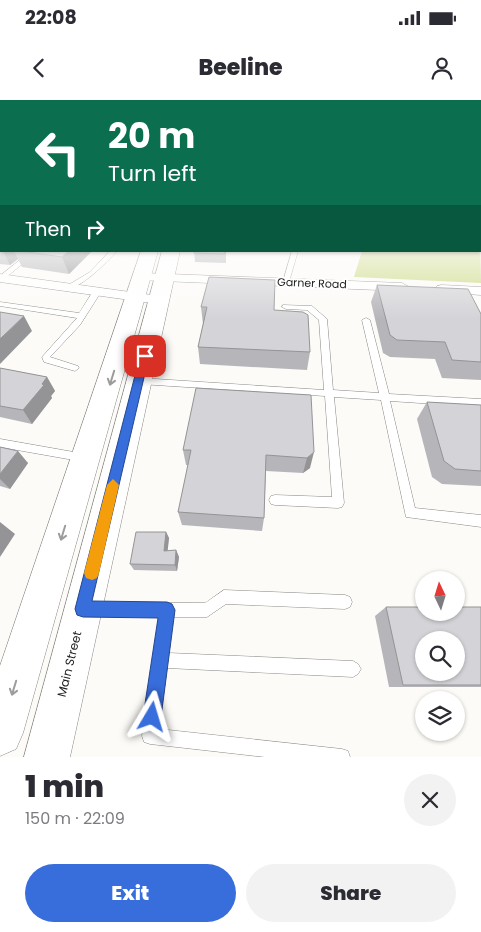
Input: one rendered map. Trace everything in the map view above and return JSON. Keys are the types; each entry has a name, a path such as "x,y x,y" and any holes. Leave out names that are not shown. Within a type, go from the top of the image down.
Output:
{"main road":[{"name":"Main Street","path":"47,757 138,381 149,258"},
{"name":"Main Street","path":"0,733 86,458 146,292 164,278 169,258"}],"street":[{"path":"1,278 97,292 146,292"},
{"name":"Garner Road","path":"164,278 414,288"},
{"path":"432,289 480,292"}],"lane":[{"path":"1,278 27,258"},
{"path":"67,288 92,272 107,258"},
{"path":"286,282 293,258"},
{"path":"75,368 47,360 46,357 81,316 97,292"},
{"path":"0,304 81,316"},
{"path":"275,500 338,503 323,319 310,308 286,307"},
{"path":"366,320 381,373 384,396 410,512 481,521"},
{"path":"138,381 481,403"},
{"path":"0,443 86,458"},
{"path":"83,609 207,610 224,597 345,602"},
{"path":"167,610 150,736 342,757"},
{"path":"160,660 353,669"}],"green space":[{"path":"360,258 481,258 481,283 354,277"}],"building":[{"path":"209,277 275,280 274,310 303,312 308,315 310,352 198,347 207,307 201,307"},
{"path":"377,285 468,289 481,314 481,362 452,360 445,342 397,340 390,335"},
{"path":"0,312 24,316 0,339"},
{"path":"0,368 47,377 42,384 44,385 23,410 0,406"},
{"path":"196,388 311,395 314,452 307,458 266,455 264,518 178,512 191,450 183,450"},
{"path":"427,402 481,405 481,471 455,469 444,461"},
{"path":"0,447 18,451 0,474"},
{"path":"136,532 166,532 164,551 176,550 175,565 130,564"},
{"path":"386,607 415,607 415,621 465,621 465,607 481,607 481,685 403,685"}],"slow traffic":[{"path":"92,573 113,485"}],"route":[{"path":"145,356 83,609 167,610 152,717"}]}
